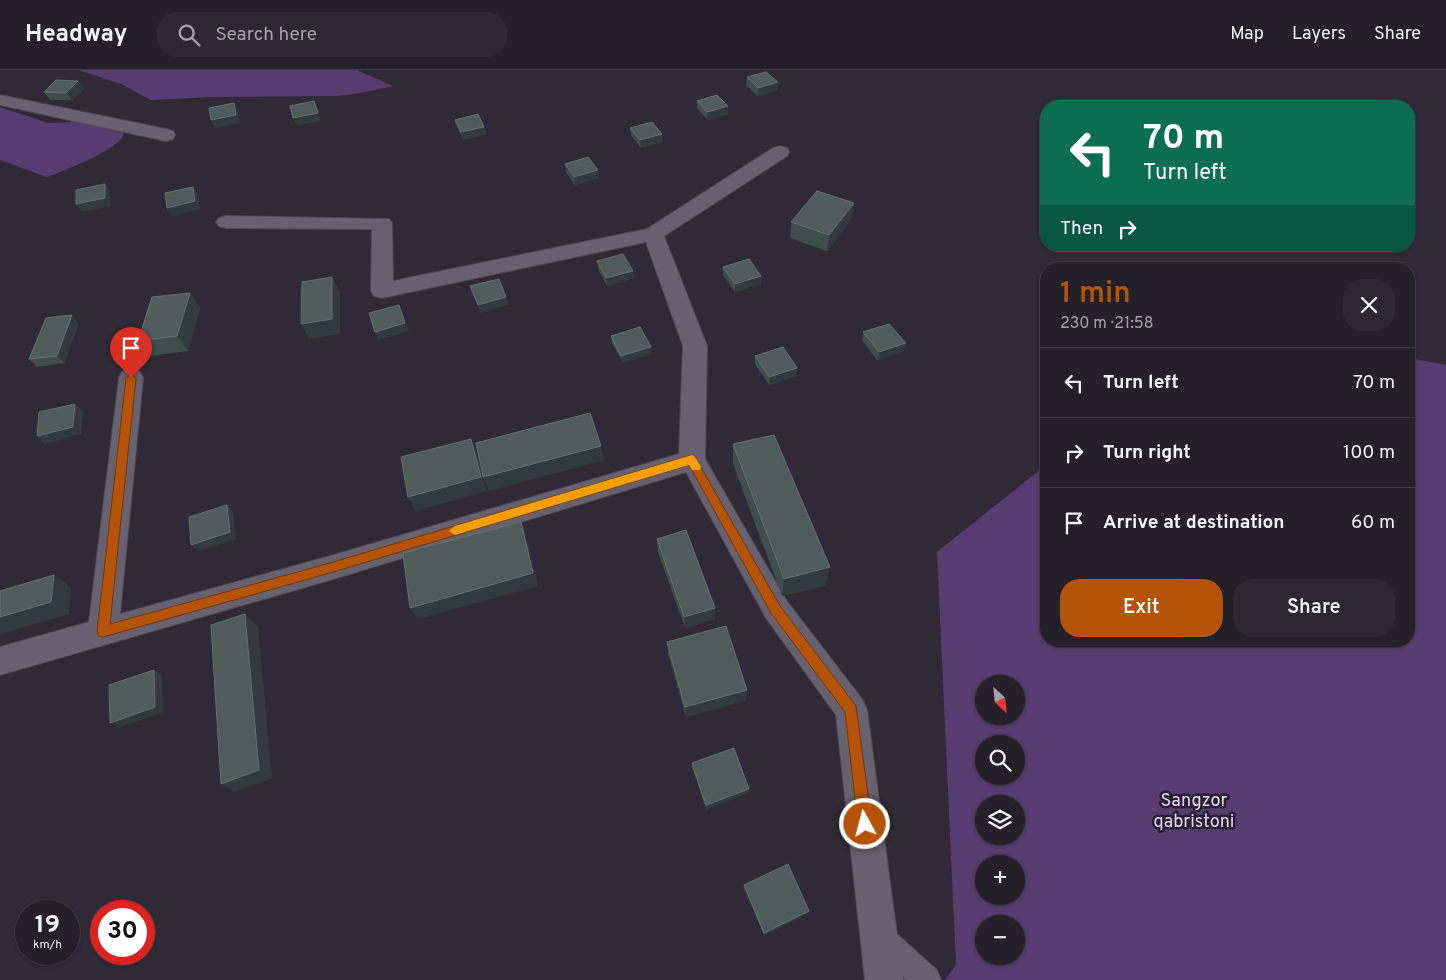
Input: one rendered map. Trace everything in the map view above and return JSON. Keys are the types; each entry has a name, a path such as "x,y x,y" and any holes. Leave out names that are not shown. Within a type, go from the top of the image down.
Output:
{"street":[{"path":"0,100 166,135"},
{"path":"226,222 382,223 382,291 653,234 780,152"},
{"path":"653,234 695,346 692,460 776,609 851,710 884,980"},
{"path":"103,632 131,378"},
{"path":"0,661 339,566 692,460"}],"lane":[{"path":"879,937 927,980"}],"green space":[{"path":"79,70 357,70 393,86 337,96 212,97 151,100 121,84"},
{"path":"0,107 48,123 82,122 124,128 124,134 119,142 111,148 76,166 47,177 0,160"},
{"name":"Sangzor qabristoni","path":"1415,359 1446,365 1446,980 945,980 956,965 937,552 1040,470 1040,647 1415,647"}],"building":[{"path":"766,72 778,82 758,88 747,77"},
{"path":"56,80 78,81 66,93 44,92"},
{"path":"717,95 728,106 707,112 697,101"},
{"path":"314,101 318,113 293,118 290,106"},
{"path":"234,103 236,115 211,120 209,108"},
{"path":"478,114 484,127 461,132 455,120"},
{"path":"652,122 662,134 640,140 630,128"},
{"path":"588,157 598,170 574,177 565,164"},
{"path":"105,184 105,198 76,204 76,190"},
{"path":"193,187 195,201 167,208 165,193"},
{"path":"817,191 854,203 829,235 791,222"},
{"path":"623,254 633,271 606,278 597,261"},
{"path":"749,259 761,276 735,284 723,267"},
{"path":"332,277 332,319 301,324 302,282"},
{"path":"499,279 506,297 478,305 470,286"},
{"path":"190,293 177,336 138,341 152,297"},
{"path":"399,305 405,323 375,332 369,313"},
{"path":"72,315 57,356 29,359 46,318"},
{"path":"889,324 906,343 879,352 863,332"},
{"path":"640,327 651,347 621,356 611,336"},
{"path":"783,347 797,368 769,377 755,356"},
{"path":"75,404 73,427 37,436 39,412"},
{"path":"590,413 601,446 483,477 476,443"},
{"path":"774,435 830,567 784,579 733,444"},
{"path":"471,439 481,477 408,497 401,457"},
{"path":"227,505 230,532 191,545 189,517"},
{"path":"521,522 533,573 410,608 403,553"},
{"path":"686,530 715,608 684,617 657,539"},
{"path":"54,575 51,602 0,617 0,591"},
{"path":"245,614 259,770 221,784 211,625"},
{"path":"726,626 747,690 685,707 667,642"},
{"path":"154,670 155,707 110,723 109,685"},
{"path":"734,748 749,789 706,805 692,763"},
{"path":"788,864 809,911 764,933 744,885"}],"slow traffic":[{"path":"455,531 692,460 696,467"}],"route":[{"path":"131,378 103,632 330,568 692,460 776,609 851,710 865,824"}]}
